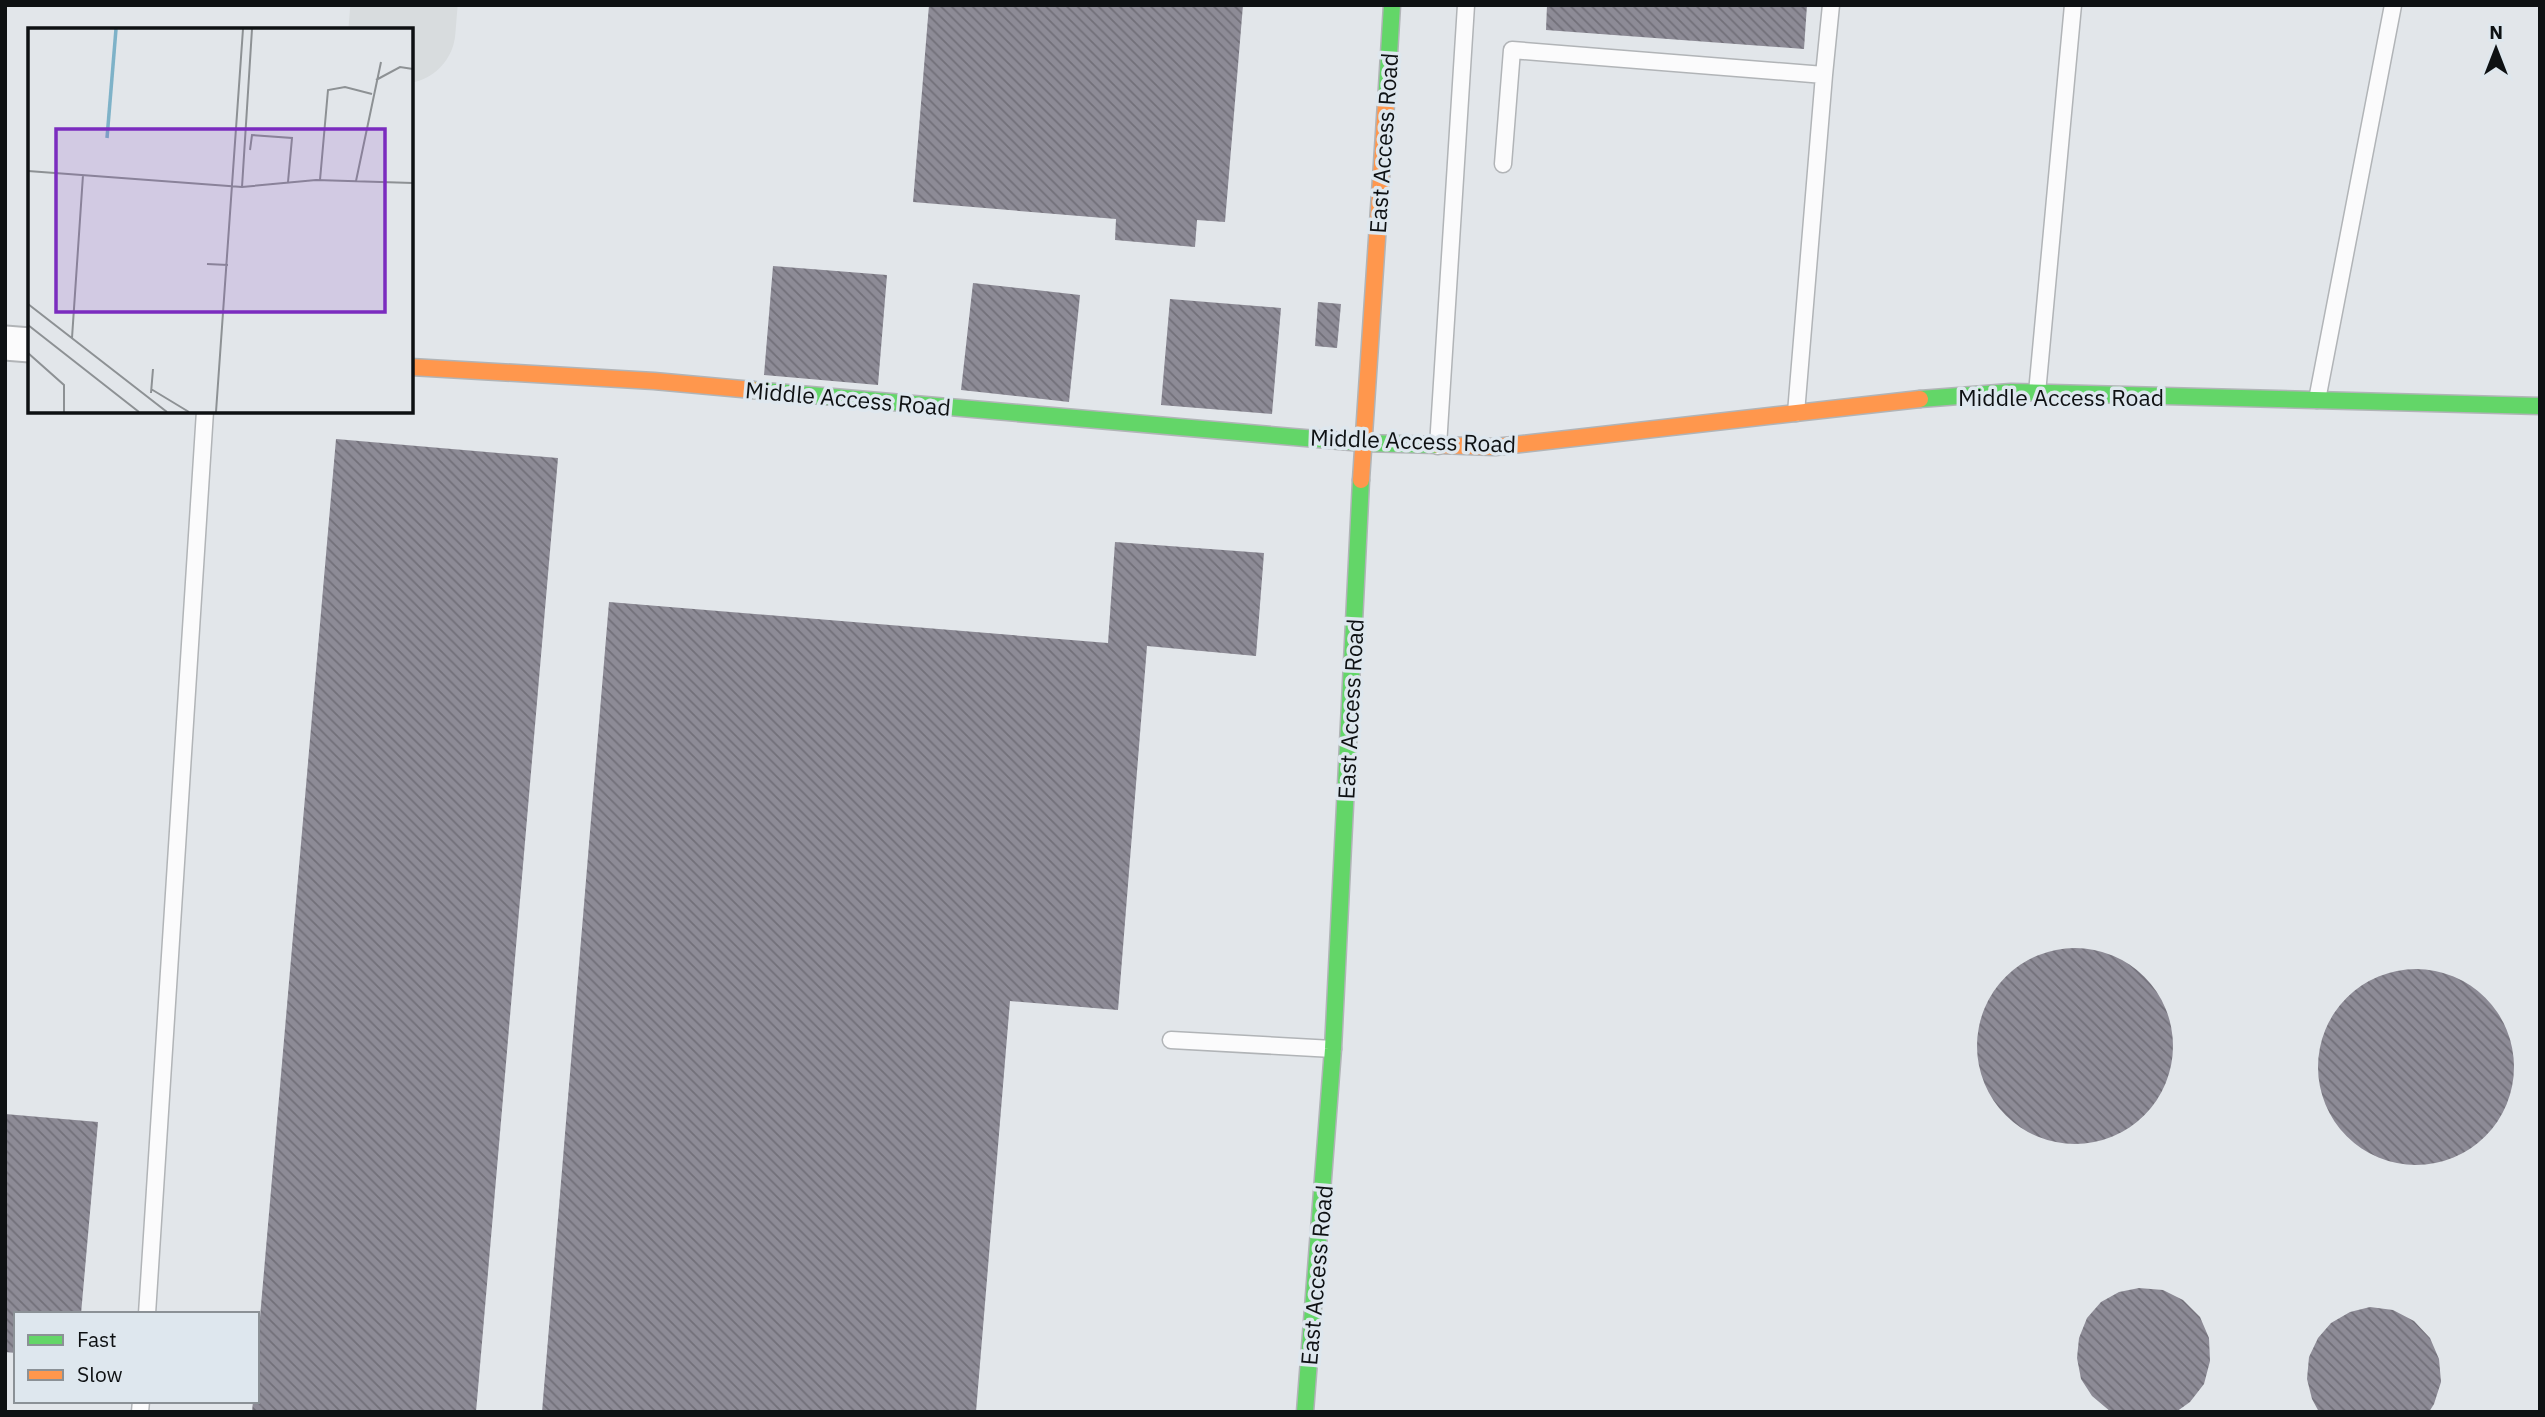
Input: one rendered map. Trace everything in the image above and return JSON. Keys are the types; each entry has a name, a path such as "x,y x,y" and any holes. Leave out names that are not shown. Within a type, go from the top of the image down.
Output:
{"street":[{"name":"East Access Road","path":"1305,1412 1333,1049 1363,443 1392,5"},
{"path":"5,343 28,345"},
{"name":"Middle Access Road","path":"413,367 654,381 1363,443 1494,447 1915,399 2011,392 2540,405"}],"lane":[{"path":"1438,446 1466,5"},
{"path":"1796,413 1831,5"},
{"path":"2037,393 2073,5"},
{"path":"2317,400 2393,5"},
{"path":"1503,164 1512,50 1824,75"},
{"path":"147,1312 205,413"},
{"path":"1171,1041 1333,1049"}],"building":[{"path":"929,5 1243,5 1225,222 1197,220 1195,247 1115,240 1116,219 913,202"},
{"path":"1547,5 1807,5 1804,49 1546,30"},
{"path":"773,266 887,275 878,385 764,375"},
{"path":"973,283 1080,295 1069,402 961,390"},
{"path":"1170,299 1281,308 1272,414 1161,405"},
{"path":"1318,302 1341,304 1337,348 1315,346"},
{"path":"336,439 558,458 476,1412 252,1412 253,1403 259,1403 259,1329"},
{"path":"1115,542 1264,553 1256,656 1147,646 1118,1010 1010,1001 976,1412 542,1412 609,602 1108,643"},
{"path":"2075,948 2113,955 2130,964 2144,977 2157,991 2166,1008 2173,1046 2166,1084 2157,1101 2144,1115 2130,1128 2113,1137 2075,1144 2037,1137 2020,1128 2006,1115 1993,1101 1984,1084 1977,1046 1984,1008 1993,991 2006,977 2020,964 2037,955"},
{"path":"2416,969 2454,976 2485,998 2507,1029 2514,1067 2507,1105 2485,1136 2454,1158 2416,1165 2378,1158 2347,1136 2325,1105 2318,1067 2325,1029 2347,998 2378,976"},
{"path":"5,1114 98,1122 81,1312 14,1312 14,1353 5,1352"},
{"path":"2139,1288 2163,1290 2183,1300 2200,1317 2209,1338 2210,1361 2204,1384 2190,1402 2176,1412 2111,1412 2092,1396 2081,1379 2077,1358 2079,1338 2087,1318 2101,1302 2119,1292"},
{"path":"2370,1307 2393,1310 2414,1321 2430,1338 2439,1359 2441,1382 2429,1412 2319,1412 2312,1399 2307,1379 2309,1357 2318,1338 2331,1323 2350,1312"}],"taxiway":[{"path":"402,28 404,5"}],"traffic: fast":[{"path":"1386,103 1392,5"},
{"path":"753,390 1363,443 1438,445"},
{"path":"1920,399 2011,392 2540,406"},
{"path":"1305,1412 1333,1049 1361,480"}],"traffic: slow":[{"path":"1361,480 1386,103"},
{"path":"413,367 654,381 753,390"},
{"path":"1438,445 1495,447 1920,399"}]}
